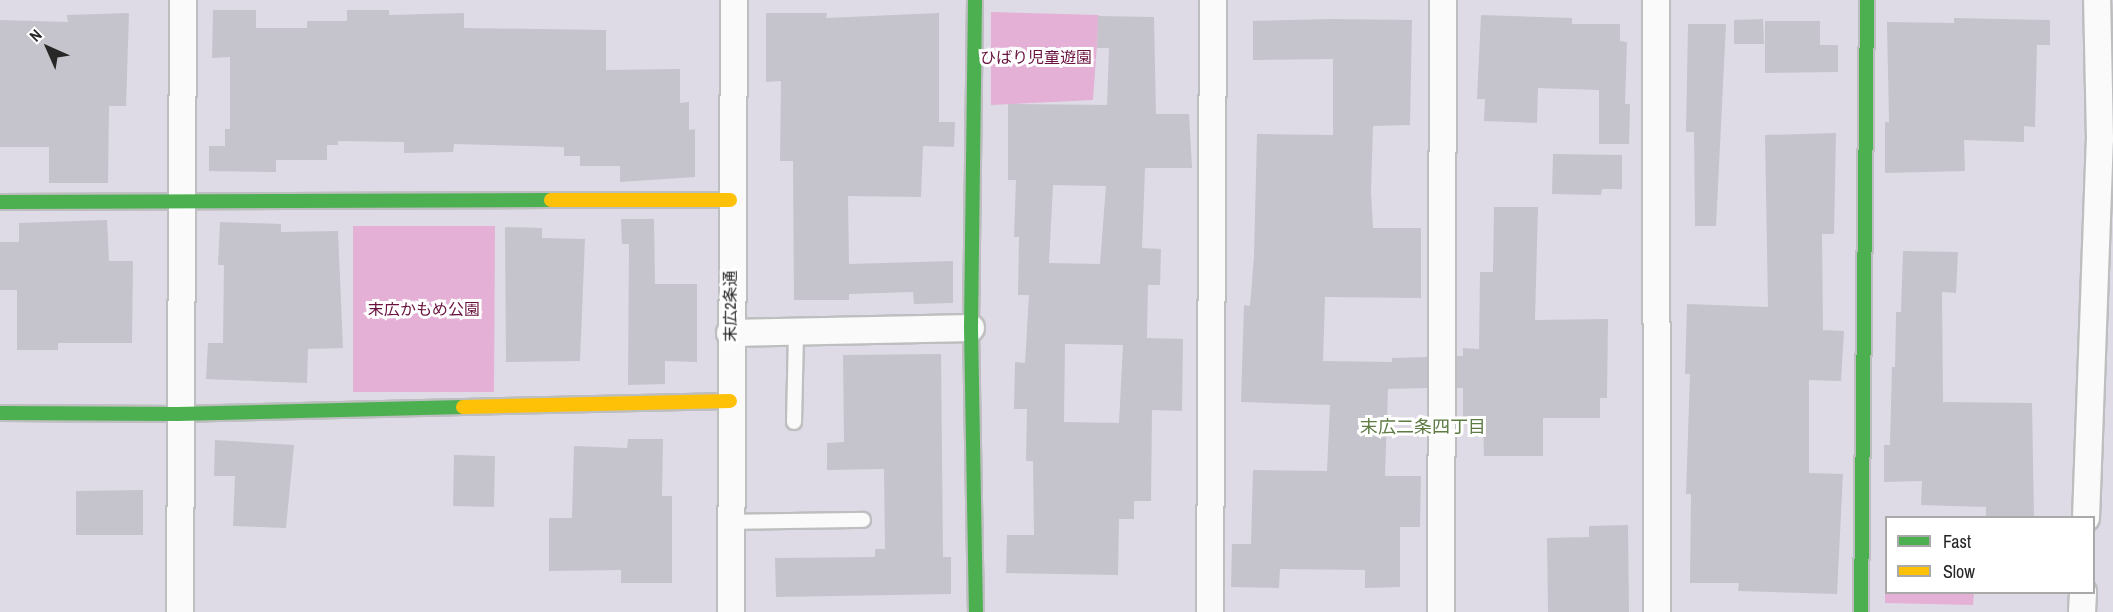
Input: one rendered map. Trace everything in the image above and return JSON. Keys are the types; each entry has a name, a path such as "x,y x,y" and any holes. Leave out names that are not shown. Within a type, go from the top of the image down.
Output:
{"street":[{"path":"180,612 178,414 184,201 183,0"},
{"name":"末広2条通","path":"731,612 730,200 734,0"},
{"path":"975,0 971,327 976,612"},
{"path":"1210,612 1213,0"},
{"path":"1441,612 1443,0"},
{"path":"1656,0 1657,612"},
{"path":"1861,612 1867,0"},
{"path":"2086,516 2106,139 2097,0"},
{"path":"0,202 730,200"},
{"path":"730,333 971,327"},
{"path":"0,413 178,414 730,401"},
{"path":"2082,612 2083,594"}],"lane":[{"path":"794,422 796,332"},
{"path":"730,522 862,520"}],"green space":[{"name":"ひばり児童遊園","path":"991,12 1099,15 1093,100 991,105"},
{"name":"末広かもめ公園","path":"353,226 495,226 494,392 353,392"},
{"path":"1885,594 1974,594 1973,605 1885,603"}],"building":[{"path":"213,10 256,10 256,28 307,28 307,21 347,21 347,10 389,10 389,15 464,13 464,28 606,30 606,70 680,69 680,103 689,102 689,130 695,129 695,177 620,182 620,166 580,166 580,156 564,156 564,147 454,144 453,152 404,153 404,142 338,141 338,145 327,145 327,160 276,160 276,172 209,171 209,146 225,146 225,129 230,129 230,57 212,58"},
{"path":"129,13 126,106 109,106 108,183 49,183 49,147 0,147 0,20 68,22 67,15"},
{"path":"766,13 827,13 826,18 939,13 939,122 955,122 954,147 923,146 921,197 848,196 849,264 953,261 953,303 914,304 913,292 849,294 849,300 794,300 793,161 780,161 781,81 766,82"},
{"path":"1481,15 1572,18 1572,24 1620,24 1620,41 1627,42 1625,104 1630,104 1629,144 1599,144 1599,90 1538,88 1537,123 1484,121 1485,99 1477,99"},
{"path":"1098,16 1154,17 1156,114 1189,114 1192,168 1145,168 1142,248 1161,249 1160,285 1148,285 1147,338 1183,339 1182,411 1152,410 1151,501 1134,501 1134,519 1119,519 1118,575 1006,573 1007,535 1034,535 1033,461 1026,461 1027,409 1014,409 1015,362 1025,363 1029,295 1018,295 1019,237 1014,237 1016,180 1008,180 1008,104 1107,105 1109,48 1097,48","holes":["1053,185 1106,186 1100,264 1049,263","1065,344 1123,345 1119,423 1064,422"]},
{"path":"1954,18 2050,20 2050,45 2037,45 2035,127 2024,126 2024,142 1964,140 1965,171 1885,173 1885,122 1889,122 1887,22 1954,23"},
{"path":"1763,19 1764,44 1734,44 1734,20"},
{"path":"1412,20 1410,125 1373,126 1371,191 1373,228 1421,228 1421,298 1325,297 1323,361 1392,362 1392,358 1427,357 1427,388 1388,389 1385,476 1421,476 1420,527 1400,527 1400,587 1365,588 1365,570 1280,569 1279,588 1231,587 1232,544 1251,544 1253,470 1327,471 1330,405 1241,402 1244,305 1250,306 1254,256 1257,134 1333,135 1333,59 1253,60 1253,21"},
{"path":"1765,21 1820,21 1820,45 1838,45 1838,72 1765,73"},
{"path":"1688,24 1726,24 1716,226 1695,226 1694,132 1686,132"},
{"path":"1836,133 1834,234 1822,234 1823,330 1844,331 1841,381 1809,380 1809,473 1843,474 1837,594 1738,591 1739,583 1690,583 1691,494 1686,494 1690,374 1685,374 1687,304 1768,307 1765,135"},
{"path":"1553,154 1622,155 1622,189 1602,189 1601,195 1552,194"},
{"path":"1494,207 1538,207 1535,320 1608,319 1607,398 1600,398 1600,418 1543,418 1543,456 1484,456 1483,420 1463,421 1463,388 1457,388 1457,356 1463,356 1463,348 1479,349 1480,272 1493,272"},
{"path":"621,219 654,219 655,284 697,284 697,362 665,361 665,384 628,385 629,244 622,244"},
{"path":"107,220 109,261 133,261 132,343 58,343 58,350 17,350 17,290 0,290 0,242 19,242 19,223"},
{"path":"220,222 281,224 281,232 338,231 343,348 308,349 307,383 206,379 208,343 223,343 224,265 218,265"},
{"path":"505,227 542,228 542,238 585,239 580,361 506,362"},
{"path":"1903,251 1958,252 1956,293 1942,292 1943,402 2032,403 2034,516 1986,516 1986,507 1921,505 1922,481 1884,482 1884,445 1890,445 1896,312 1901,312"},
{"path":"941,354 943,557 951,557 951,594 776,597 775,558 875,557 875,549 885,549 884,469 827,470 827,443 844,442 843,355"},
{"path":"628,439 663,439 662,496 672,496 672,583 621,583 621,570 549,571 549,518 572,518 574,446 627,448"},
{"path":"215,440 294,445 286,528 233,526 235,476 214,476"},
{"path":"454,455 495,456 494,507 453,506"},
{"path":"143,490 143,535 76,535 76,491"},
{"path":"1628,525 1629,612 1548,612 1547,538 1589,537 1589,526"}],"traffic: fast":[{"path":"975,0 971,328 976,612"},
{"path":"1861,612 1867,0"},
{"path":"0,202 551,200"},
{"path":"0,413 178,414 463,407"}],"traffic: slow":[{"path":"551,200 730,200"},
{"path":"463,407 730,401"}],"district":[{"name":"末広二条四丁目","path":"1423,427"}]}
